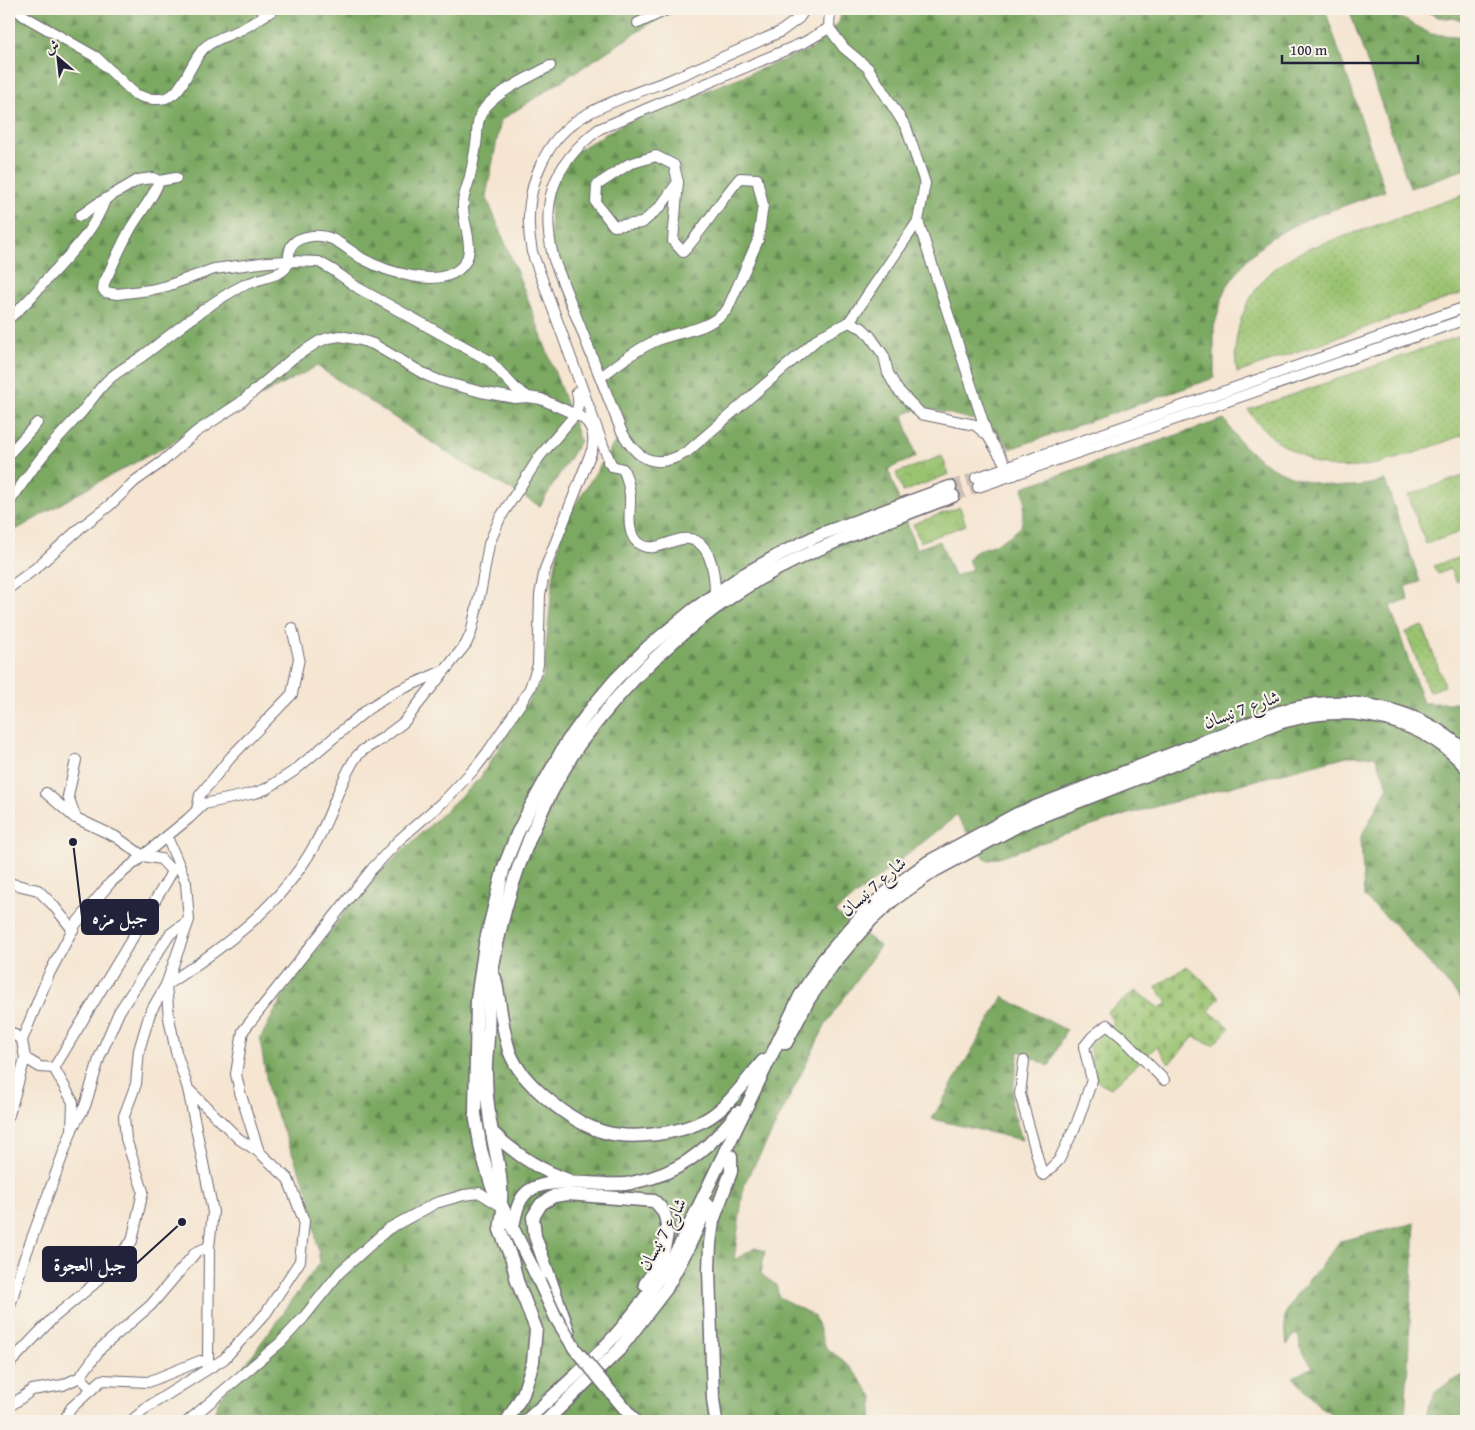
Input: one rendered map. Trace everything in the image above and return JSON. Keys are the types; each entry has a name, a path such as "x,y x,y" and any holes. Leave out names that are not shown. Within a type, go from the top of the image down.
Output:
{"main road":[{"path":"507,1421 523,1394 533,1362 536,1329 500,1230 502,1208 501,1180 492,1132 486,1075 489,999 493,965 502,921 515,879 542,810 579,745 620,693 655,658 700,618 760,579 826,545 952,491 821,534 743,575 715,594 648,647 616,679 566,743 530,808 504,867 485,944 477,999 475,1114 483,1162 491,1184 502,1208 544,1281"},
{"name":"شارع 7 نيسان","path":"526,1421 607,1344 625,1324 679,1247 800,996 823,960 864,913 887,892 928,862 1017,814 1279,712 1317,704 1354,703 1409,716 1444,734 1466,752"},
{"name":"شارع 7 نيسان","path":"546,1421 619,1350 666,1289 688,1248 731,1156 809,999 832,966 871,920 893,900 934,871 1021,824 1282,722 1318,714 1354,713 1378,718 1405,725 1438,742 1466,767"},
{"path":"493,965 510,1053 522,1076 544,1097 584,1124 604,1132 652,1135 678,1130 705,1120 721,1109 775,1048"},
{"path":"513,1227 516,1209 522,1196 533,1188 560,1182 624,1184 653,1177 674,1168 695,1156 718,1136 752,1094"},
{"path":"492,1132 530,1163 575,1183"},
{"path":"716,1421 712,1389 710,1244 713,1221 731,1172 731,1156"},
{"path":"625,1324 635,1297 650,1276 664,1245 666,1221 662,1209 654,1201 568,1194 554,1196 541,1204 533,1217 535,1236 544,1281 556,1318 575,1349 635,1421"}],"street":[{"path":"16,9 24,16 96,57 135,94 142,97 163,99 174,94 179,89 195,59 211,43 242,29 275,9"},
{"path":"638,23 669,9"},
{"path":"612,466 600,439 532,252 528,215 538,169 560,135 590,112 780,32 799,18 805,9"},
{"path":"828,28 805,42 610,124 589,136 570,154 556,179 548,211 550,243 554,260 621,430 632,449 638,455 651,461 667,461 687,452 821,336 849,322 918,221 926,183 906,127 868,68 844,48 828,28 830,9"},
{"path":"9,503 49,447 109,379 242,286 286,268 289,261 288,251 297,240 315,235 333,239 363,259 393,271 415,276 435,278 452,274 458,270 463,265 469,252 470,244 464,218 464,200 472,169 478,125 482,112 506,91 550,66"},
{"path":"601,377 646,346 671,335 699,328 718,318 727,310 758,240 763,204 757,179 740,178 728,192 700,234 682,252 673,241 678,182 674,165 656,156 629,164 597,185 596,203 614,226 642,223 661,206 678,182"},
{"path":"80,216 138,180 153,178 159,181 176,178"},
{"path":"159,181 152,197 125,239 104,284 103,289 105,292 117,294 150,290 214,269 268,262 319,262 325,264 358,288 490,361 514,387 528,397"},
{"path":"9,318 27,303 65,262 88,231 105,200"},
{"path":"918,221 988,436 1010,471"},
{"path":"1010,471 1466,307"},
{"path":"977,482 1466,319"},
{"path":"849,322 862,328 870,336 884,356 888,372 897,389 921,414 975,425 988,436"},
{"path":"9,588 36,568 80,528 110,505 135,481 162,462 196,432 240,403 293,358 328,338 340,336 361,340 373,344 426,375 481,392 515,398 541,399 564,408 588,422 593,437 592,450 545,569 540,596 538,665 530,688 521,704 482,760 446,799 399,840 372,869 242,1030 236,1074 248,1122 259,1152"},
{"path":"166,985 199,964 260,916 305,862 315,845 356,757 363,750 404,722 458,657 471,633 489,544 500,518 540,456 575,415 579,400 577,392"},
{"path":"9,454 37,423"},
{"path":"592,450 600,453 612,466 623,469 630,495 630,523 637,542 648,547 656,547 684,538 697,542 704,548 712,566 715,594"},
{"path":"197,811 200,796 231,756 292,694 299,658 292,628"},
{"path":"9,1115 25,1058 22,1040 49,974 73,930 111,882 167,837 204,804 266,789 294,770 368,710 393,693 446,670"},
{"path":"76,760 68,796 76,818"},
{"path":"46,793 76,818 116,837 143,856 161,859 176,868"},
{"path":"9,1364 52,1319 94,1284 132,1241 143,1191 126,1139 124,1116 136,1084 139,1050 150,1013 166,985 189,920 186,883 176,868 167,837"},
{"path":"54,1068 176,868"},
{"path":"13,884 38,890 73,930"},
{"path":"9,1309 22,1264 72,1130 85,1106 100,1056 119,1012 170,934 189,920"},
{"path":"166,985 169,1018 176,1052 188,1090 213,1212 210,1247 211,1364"},
{"path":"1024,1062 1020,1094 1043,1174 1059,1160 1077,1123 1092,1080 1084,1047 1092,1037 1107,1026 1122,1037 1164,1080"},
{"path":"9,1031 22,1040"},
{"path":"25,1058 40,1067 54,1068"},
{"path":"54,1068 73,1102 72,1130"},
{"path":"131,1421 149,1406 211,1364 224,1359 266,1313 300,1261 304,1220 288,1178 259,1152 239,1139 188,1090"},
{"path":"188,1421 281,1342 304,1318 340,1272 388,1229 436,1203 464,1195 480,1193 502,1208"},
{"path":"9,1407 32,1390 63,1385 80,1377 101,1348 150,1306 196,1252 210,1247"},
{"path":"64,1421 71,1408 102,1380 148,1382 200,1361 211,1364"},
{"path":"80,1377 92,1389"}],"green space":[{"path":"9,9 673,9 501,120 486,196 527,297 580,441 540,506 461,462 317,366 91,486 9,534"},
{"path":"842,9 1325,9 1385,191 1307,219 1272,237 1247,259 1225,289 1214,327 1214,378 1010,449 998,433 982,422 923,407 903,415 916,457 888,469 916,549 940,541 954,576 972,569 968,560 974,553 1002,541 1021,527 1025,501 1023,487 1224,419 1239,441 1256,457 1290,475 1309,482 1328,485 1367,485 1385,480 1420,582 1405,587 1409,600 1390,606 1423,703 1459,703 1466,722 1466,1008 1462,1000 1395,925 1364,897 1361,837 1388,786 1375,756 1347,756 1128,814 987,861 956,816 835,912 880,946 826,1024 744,1184 734,1260 755,1248 765,1251 761,1274 776,1285 779,1297 814,1316 827,1350 847,1364 874,1398 871,1421 211,1421 218,1402 320,1262 309,1194 269,1096 260,1039 283,996 360,891 480,778 543,677 553,579 563,524 622,431 551,251 550,184 573,153 628,121 812,49 839,22"},
{"path":"1349,9 1387,9 1431,34 1466,37 1466,169 1410,188"},
{"path":"1421,9 1466,9 1466,20 1438,17"},
{"path":"1466,194 1466,292 1237,373 1236,340 1245,308 1263,281 1275,269 1288,259 1311,248"},
{"path":"1466,334 1466,434 1412,454 1372,465 1352,467 1334,467 1316,463 1276,440 1264,430 1248,410"},
{"path":"942,456 949,474 903,492 896,473"},
{"path":"1466,475 1466,530 1426,544 1408,495"},
{"path":"960,507 966,525 920,542 913,524"},
{"path":"1466,555 1466,578 1456,582 1450,569 1438,574 1433,566"},
{"path":"1423,626 1445,686 1429,692 1406,632"},
{"path":"1187,966 1220,997 1209,1011 1230,1028 1213,1045 1194,1037 1169,1064 1157,1046 1111,1088 1095,1080 1089,1046 1114,1023 1107,1012 1136,991 1159,1008 1168,1003 1156,987"},
{"path":"1003,997 1066,1030 1049,1066 1019,1051 1011,1104 1022,1140 932,1119"},
{"path":"1415,1223 1405,1421 1343,1421 1319,1406 1293,1377 1313,1367 1300,1348 1299,1337 1294,1334 1287,1345 1284,1316 1296,1295 1340,1241"},
{"path":"1466,1373 1466,1421 1423,1421 1436,1391"}],"tunnel":[{"path":"950,487 976,478"},
{"path":"953,496 978,487"}],"place":[{"name":"جبل مزه","path":"73,842"},
{"name":"جبل العجوة","path":"182,1222"}]}
